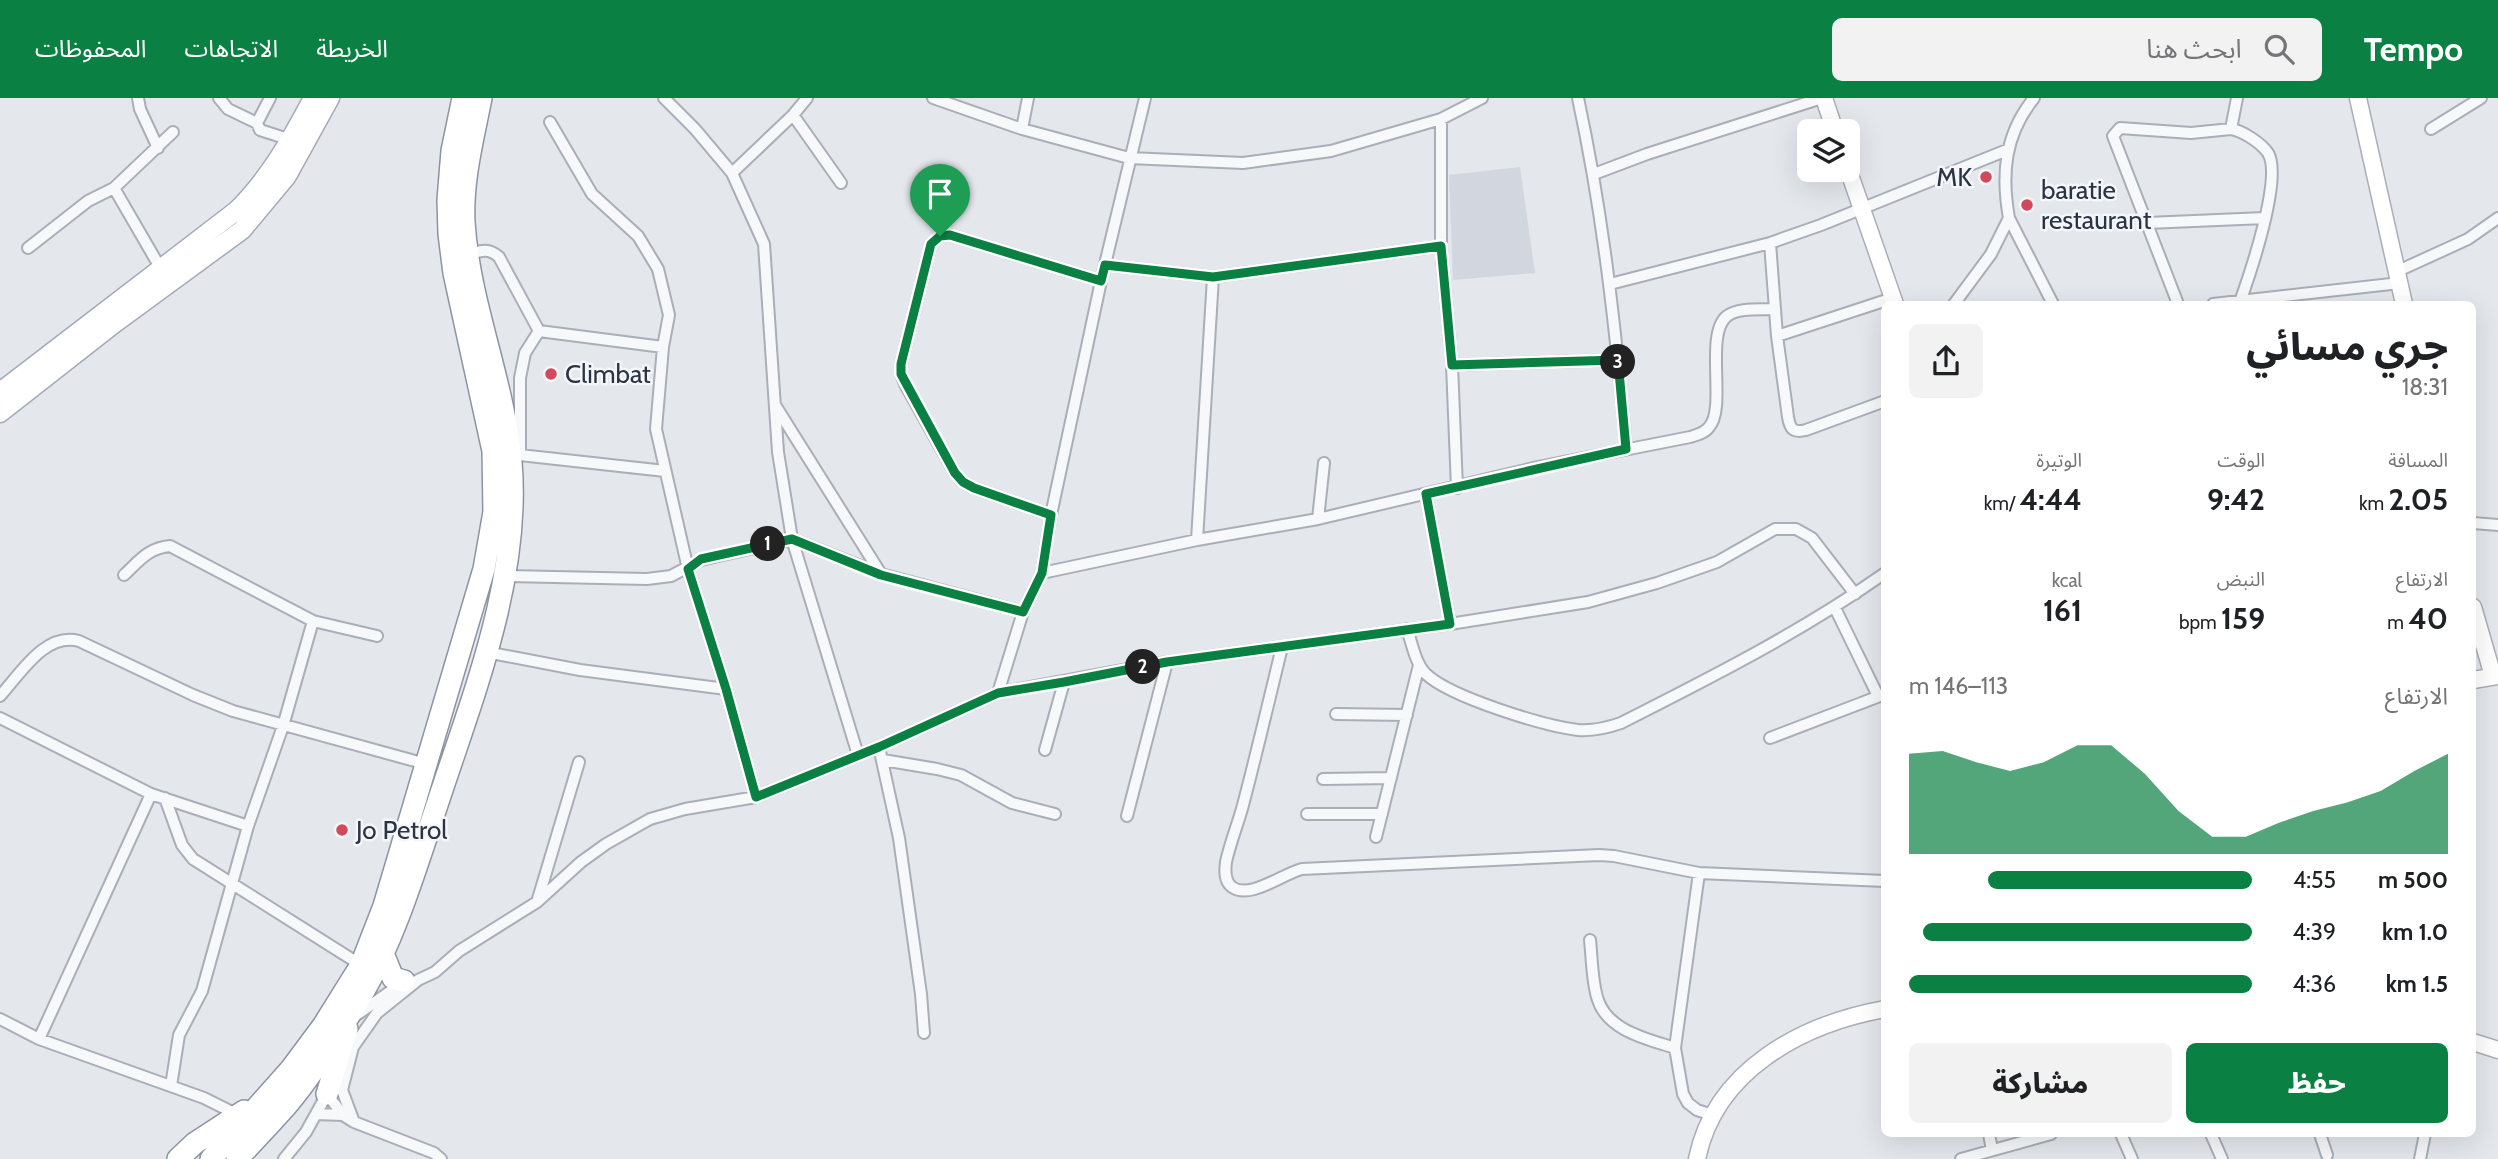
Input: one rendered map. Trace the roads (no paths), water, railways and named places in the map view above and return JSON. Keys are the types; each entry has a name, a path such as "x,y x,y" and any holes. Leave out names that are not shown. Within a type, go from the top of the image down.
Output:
{"highway":[{"path":"211,1159 247,1113 291,1069 323,1026 361,965 384,906 484,569 494,512 491,432 454,272 449,234 448,200 452,151 463,98"},
{"path":"237,1159 288,1103 365,990 404,899 426,837 486,652 504,576 516,459 509,439 467,255 464,219 468,155 481,98"},
{"path":"382,951 393,978 411,981"},
{"path":"327,1094 353,1011"},
{"path":"178,1159 195,1143 247,1113"}],"main road":[{"path":"0,392 246,202 291,140 313,98"},
{"path":"0,413 115,323 242,230 287,176 330,98"}],"street":[{"path":"138,98 140,109 158,148"},
{"path":"219,98 228,108 257,123 260,130 291,140"},
{"path":"257,123 270,98"},
{"path":"664,98 695,129 732,173 764,244 778,452 792,539 858,755"},
{"path":"732,173 793,115 807,98"},
{"path":"933,98 1022,129 1129,158 1243,163 1331,150 1441,119 1482,98"},
{"path":"1022,129 1028,98"},
{"path":"998,693 1023,612 1042,573 1051,515 1101,281 1145,98"},
{"path":"1578,98 1594,174 1610,284 1626,449"},
{"path":"1594,174 1647,154 1823,98 1831,119"},
{"path":"2034,98 2015,127 2007,150 2007,204 2009,218 2051,301"},
{"path":"2231,129 2237,98"},
{"path":"2358,98 2403,301"},
{"path":"2431,129 2481,98"},
{"path":"793,115 841,183"},
{"path":"1441,119 1441,246 1452,365 1457,488"},
{"path":"550,122 592,194 638,236 657,270 669,315 663,347 656,429 688,569 726,689 756,797"},
{"path":"2177,301 2115,142 2115,131 2126,128 2206,133 2231,129 2255,141 2268,153 2272,172 2265,218 2240,301"},
{"path":"28,248 88,201 114,188 173,132"},
{"path":"1610,284 1769,243 1821,225 2007,150"},
{"path":"1852,182 1894,301"},
{"path":"114,188 161,270"},
{"path":"1956,301 1991,254 2009,218"},
{"path":"2147,223 2265,218"},
{"path":"2246,301 2399,277 2468,239 2498,218"},
{"path":"1051,515 963,482 955,473 906,386 901,374 901,364 931,244 940,236 950,235 1101,281"},
{"path":"1769,243 1777,336 1789,424 1794,431 1806,430 1881,402"},
{"path":"1105,265 1213,277 1441,246"},
{"path":"467,255 485,250 492,251 499,257 539,331"},
{"path":"1197,540 1213,277"},
{"path":"1777,336 1881,305"},
{"path":"1042,573 1197,540 1318,519 1690,437 1708,429 1714,418 1717,345 1725,317 1736,312 1775,309"},
{"path":"539,331 663,347"},
{"path":"539,331 525,353 520,378 522,432 516,459 665,471"},
{"path":"1452,365 1618,360"},
{"path":"774,403 881,575"},
{"path":"1318,519 1324,463"},
{"path":"1426,494 1450,624"},
{"path":"2476,523 2498,525"},
{"path":"353,1011 411,981 435,972 459,951 537,902 581,862 626,831 650,819 684,809 756,797 879,747 998,693 1167,662 1450,624 1624,593 1717,562 1776,529 1787,527 1812,538 1855,594"},
{"path":"504,576 647,579 671,576 688,569 701,559 792,539 881,575 1023,612"},
{"path":"124,575 149,552 158,547 170,547 313,621 377,636"},
{"path":"1407,629 1419,665 1425,673 1449,689 1513,714 1580,730 1604,729 1747,659 1835,608 1881,576"},
{"path":"1770,738 1881,695 1835,608"},
{"path":"2476,616 2495,676 2476,679"},
{"path":"171,1086 179,1035 199,1000 248,826 282,726 313,621"},
{"path":"0,696 46,646 69,638 233,711 426,764"},
{"path":"1282,647 1226,863 1225,876 1228,883 1243,892 1254,890 1302,869 1599,855 1699,873 1881,881"},
{"path":"486,652 580,670 726,689"},
{"path":"1126,816 1167,662"},
{"path":"1376,837 1419,665"},
{"path":"1045,750 1064,682"},
{"path":"1336,714 1406,715"},
{"path":"0,718 151,794 248,826"},
{"path":"879,747 900,838 925,1033"},
{"path":"883,761 961,775 1012,803 1055,814"},
{"path":"537,902 579,762"},
{"path":"1324,779 1391,778"},
{"path":"39,1039 151,794"},
{"path":"165,798 186,853 361,965"},
{"path":"1307,814 1381,814"},
{"path":"1699,873 1675,1048 1682,1094 1697,1110 1712,1115"},
{"path":"1590,940 1598,1001 1610,1018 1628,1031 1675,1048"},
{"path":"354,1122 342,1090 353,1047 377,1013 411,981"},
{"path":"1696,1159 1712,1115 1723,1096 1754,1064 1783,1045 1839,1019 1881,1010"},
{"path":"0,1019 39,1039 247,1113"},
{"path":"2476,1043 2498,1050"},
{"path":"284,1159 306,1132 327,1094 343,1115 354,1122 434,1153 441,1159"},
{"path":"316,1114 343,1115"},
{"path":"1990,1137 1992,1150"},
{"path":"1961,1159 2040,1137"},
{"path":"2122,1137 2132,1159"},
{"path":"2212,1137 2222,1159"},
{"path":"2321,1137 2327,1155"},
{"path":"2420,1159 2424,1137"}],"place":[{"name":"MK","path":"1986,177"},
{"name":"baratie restaurant","path":"2027,205"},
{"name":"Climbat","path":"551,374"},
{"name":"Jo Petrol","path":"342,830"}]}
